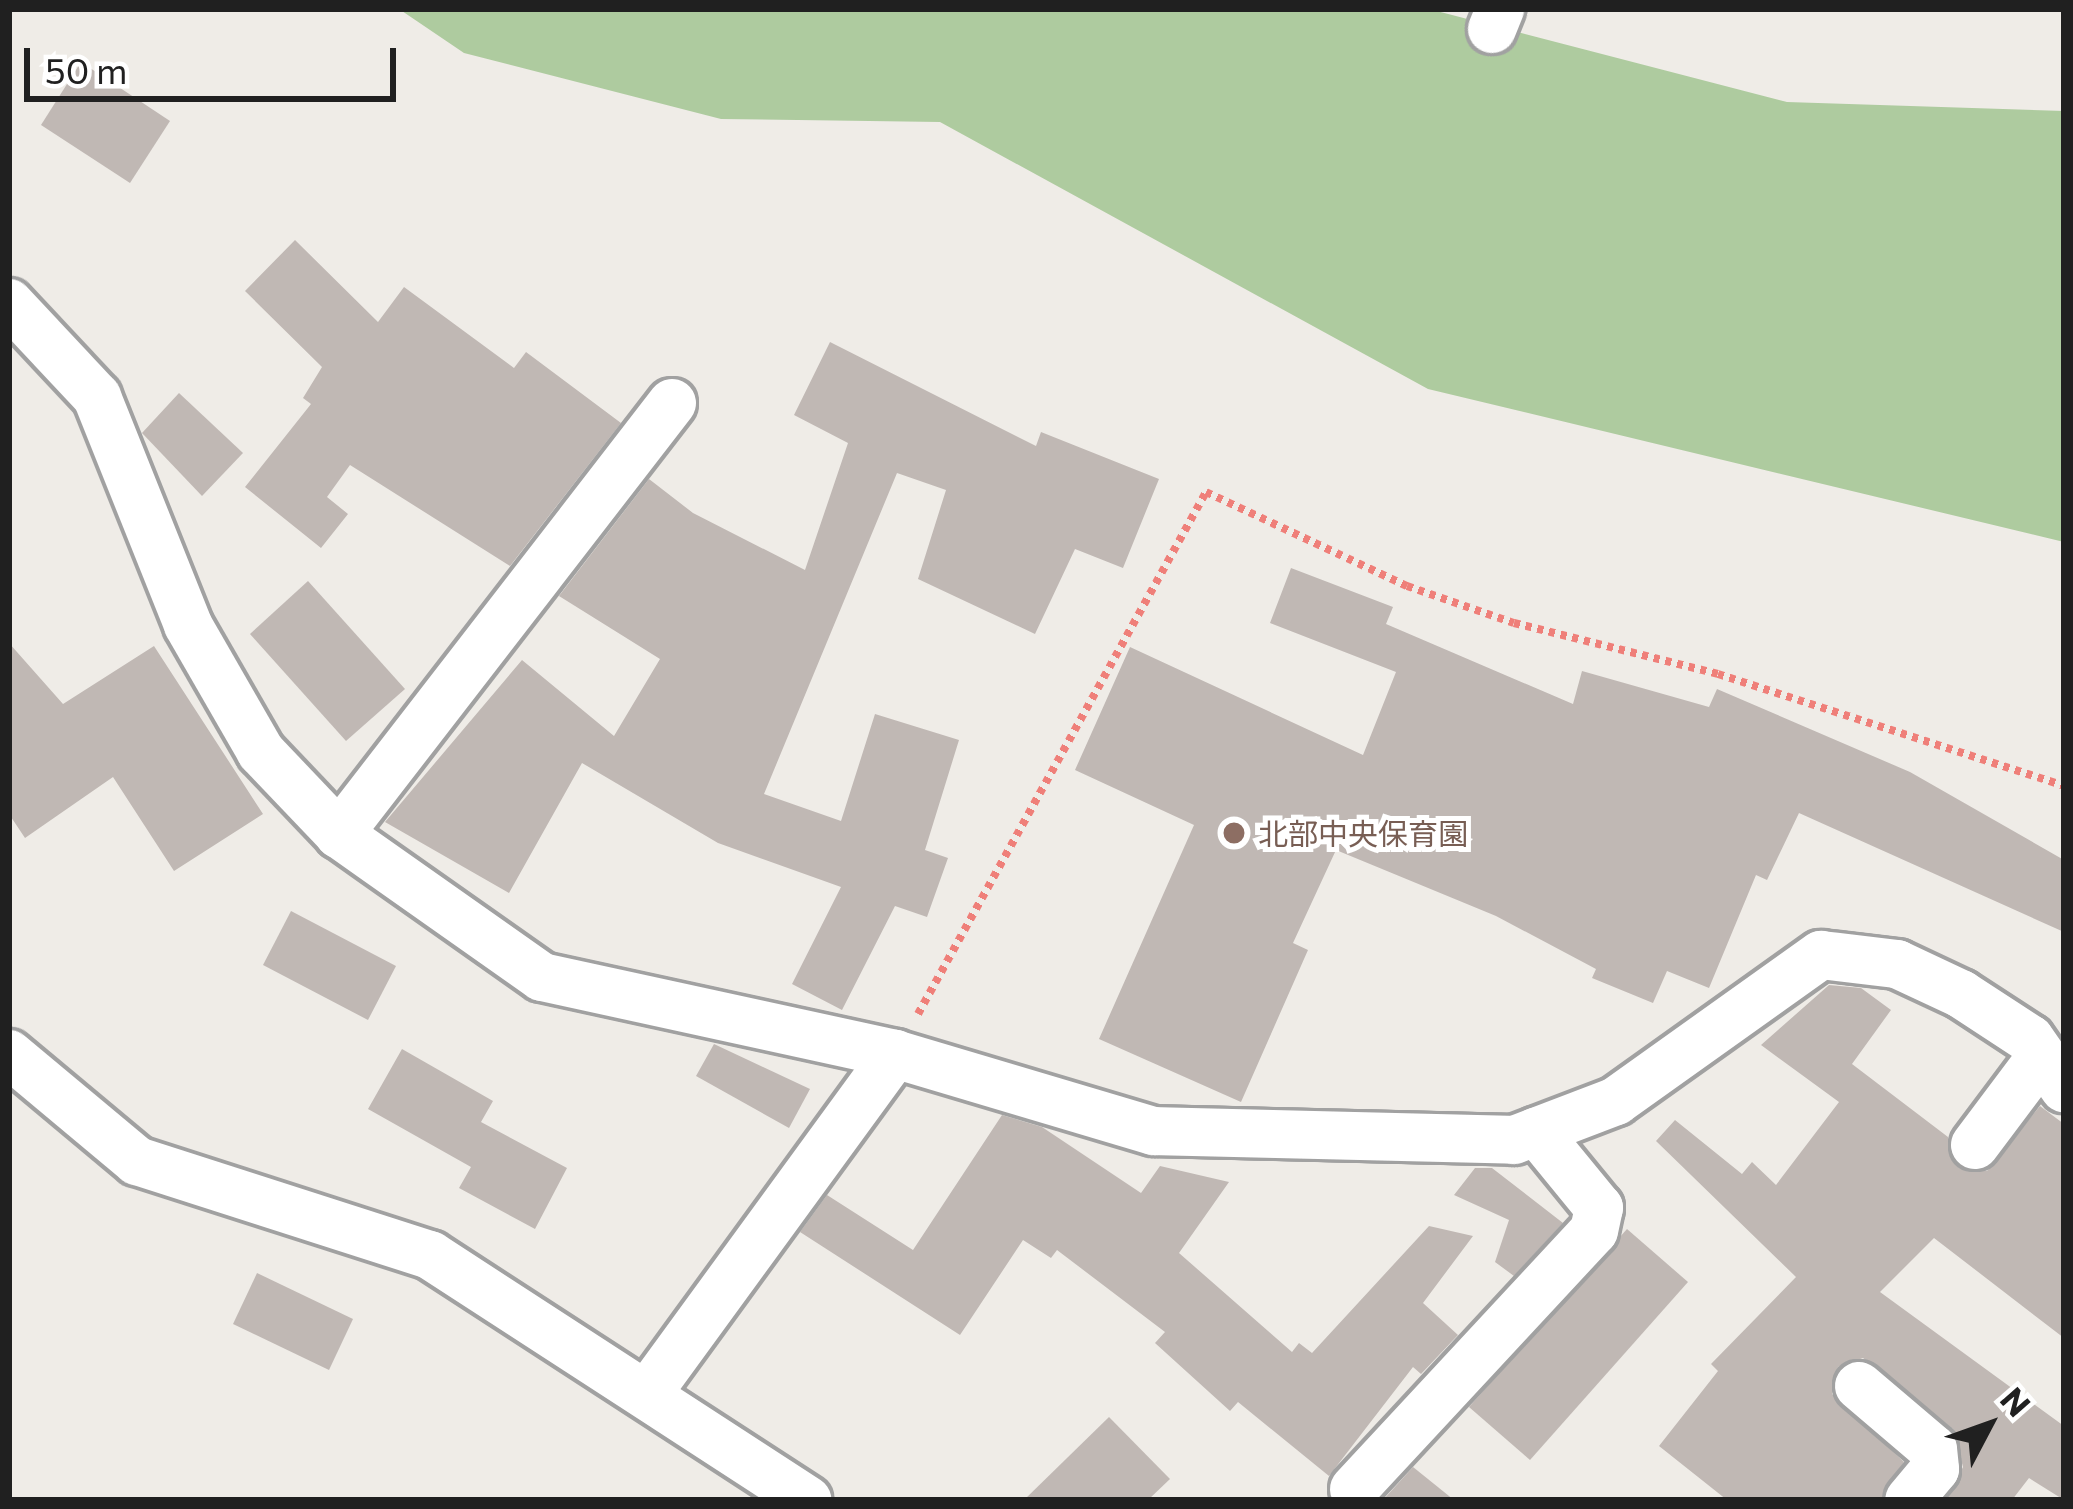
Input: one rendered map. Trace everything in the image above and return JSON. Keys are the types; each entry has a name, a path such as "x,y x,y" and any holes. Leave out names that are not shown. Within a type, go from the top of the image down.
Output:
{"street":[{"path":"9,303 98,397 188,625 261,752 339,834 560,984 895,1054 1104,1120 1198,1137 1514,1140 1616,1101 1821,955 1897,964 2013,1028 2053,1072 1975,1145"},
{"path":"339,834 672,403"},
{"path":"9,1054 137,1161 430,1256 650,1390 807,1500"},
{"path":"650,1390 895,1054"},
{"path":"1354,1489 1594,1232 1599,1208 1536,1131"},
{"path":"1859,1386 1933,1449 1935,1469 1910,1500"}],"path":[{"path":"895,1054 1064,765 1206,493 1492,615 1718,674 2064,786"}],"green space":[{"path":"399,9 1429,9 1787,102 2064,111 2064,542 1428,389 940,122 721,119 464,53"}],"building":[{"path":"81,62 170,121 130,183 41,125"},
{"path":"295,240 378,322 404,287 514,368 526,352 621,423 510,566 350,465 327,497 348,514 321,548 245,487 311,404 303,398 322,367 245,291"},
{"path":"830,342 1036,446 1041,432 1159,479 1123,568 1075,549 1035,634 918,579 946,490 897,473 764,794 841,821 875,714 959,740 925,850 948,858 927,917 895,906 842,1010 792,984 841,887 718,843 582,763 509,893 385,822 522,660 614,736 660,659 559,596 649,479 693,513 805,570 848,443 794,415"},
{"path":"179,393 243,453 202,496 142,433"},
{"path":"1291,568 1393,607 1386,624 1573,704 1582,671 1709,707 1717,689 1910,772 2064,860 2064,932 1799,813 1767,880 1756,875 1709,988 1667,971 1653,1003 1592,978 1596,969 1496,916 1336,850 1293,943 1308,950 1241,1102 1099,1039 1194,825 1075,770 1130,647 1363,755 1396,672 1270,623"},
{"path":"308,581 405,689 346,741 250,634"},
{"path":"9,643 63,704 154,646 263,814 174,871 113,777 25,838 9,814"},
{"path":"291,911 396,966 368,1020 263,965"},
{"path":"1829,985 1861,988 1891,1010 1852,1064 1948,1137 1959,1168 1987,1171 2040,1106 2064,1124 2064,1338 1934,1238 1880,1292 2064,1426 2064,1500 2029,1478 2012,1500 1946,1500 1963,1467 1953,1429 1863,1358 1838,1367 1832,1394 1904,1462 1881,1500 1727,1500 1659,1446 1718,1371 1711,1364 1796,1277 1656,1141 1675,1120 1742,1174 1752,1162 1776,1185 1839,1102 1761,1045"},
{"path":"714,1044 810,1089 789,1128 696,1076"},
{"path":"402,1049 493,1101 481,1122 567,1168 535,1229 459,1188 471,1167 368,1109"},
{"path":"1002,1115 1042,1127 1141,1193 1160,1166 1229,1182 1179,1253 1292,1352 1299,1343 1312,1353 1429,1226 1473,1236 1423,1303 1458,1335 1421,1374 1413,1367 1329,1476 1238,1402 1230,1411 1155,1343 1165,1332 1057,1250 1051,1258 1023,1240 960,1335 800,1232 827,1195 913,1250"},
{"path":"1475,1168 1492,1168 1563,1223 1514,1276 1495,1262 1509,1220 1454,1195"},
{"path":"1627,1229 1688,1282 1530,1460 1469,1407"},
{"path":"257,1273 353,1319 329,1370 233,1324"},
{"path":"1109,1417 1170,1479 1148,1500 1024,1500"},
{"path":"1413,1467 1454,1500 1383,1500"}],"place":[{"name":"北部中央保育園","path":"1234,833"}]}
